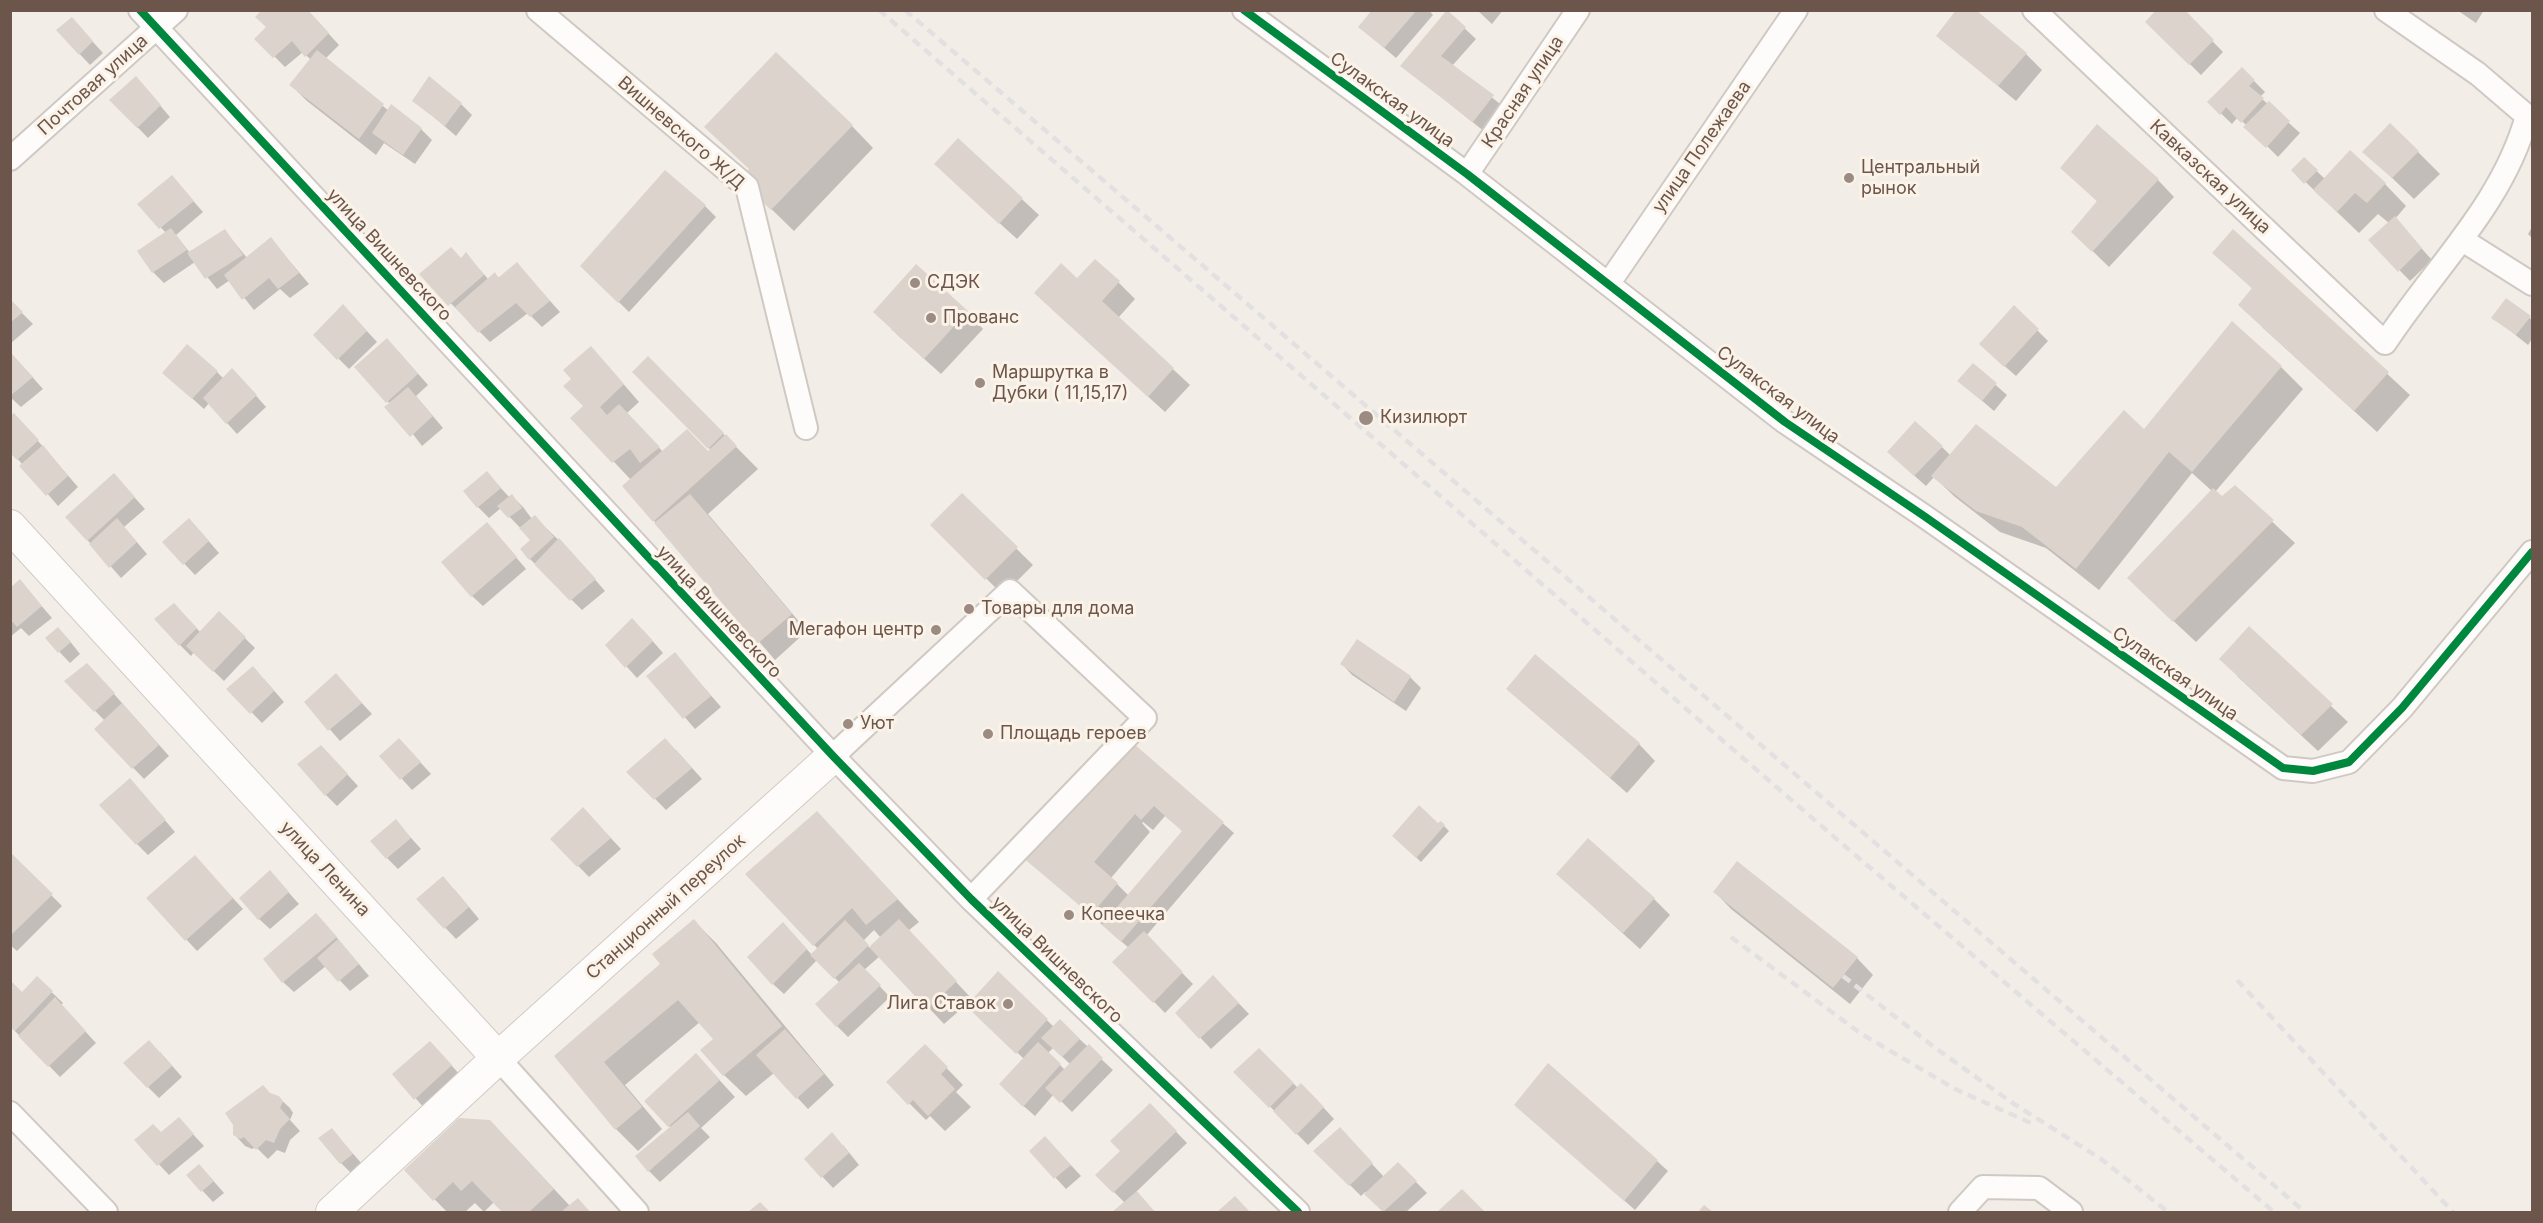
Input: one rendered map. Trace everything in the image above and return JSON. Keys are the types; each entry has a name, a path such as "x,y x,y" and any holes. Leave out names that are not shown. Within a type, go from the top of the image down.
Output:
{"street":[{"name":"улица Вишневского","path":"140,10 833,756 971,899 1298,1212"},
{"name":"Почтовая улица","path":"10,159 176,10"},
{"name":"Вишневского Ж/Д","path":"538,10 747,187 806,428"},
{"name":"Красная улица","path":"1467,174 1578,10"},
{"name":"улица Полежаева","path":"1609,283 1796,10"},
{"name":"Кавказская улица","path":"2034,10 2385,342 2411,303 2464,240"},
{"path":"2386,10 2530,112 2518,149 2464,240 2532,284"},
{"name":"Сулакская улица","path":"1246,11 1467,174 1785,422 1924,516 2283,768 2313,771 2349,762 2402,708 2532,552"},
{"name":"улица Ленина","path":"10,526 638,1212"},
{"path":"833,756 1010,591 1145,718 971,899"},
{"name":"Станционный переулок","path":"332,1212 498,1058 833,756"},
{"path":"10,1113 106,1212"},
{"path":"1960,1212 1983,1188 2039,1188 2071,1212"}],"building":[{"path":"262,10 308,10 329,33 305,57 292,41 273,58 254,39 266,27 255,17"},
{"path":"1372,10 1417,10 1384,48 1358,27"},
{"path":"1447,10 1466,27 1441,56 1494,95 1473,122 1400,66"},
{"path":"1956,10 1976,10 2027,53 1998,86 1936,36"},
{"path":"2156,10 2185,10 2214,40 2189,65 2145,22"},
{"path":"72,17 93,41 79,55 56,30"},
{"path":"317,50 384,104 359,139 289,85"},
{"path":"776,52 853,125 771,210 739,180 749,169 704,127"},
{"path":"2242,67 2255,80 2249,86 2264,98 2241,123 2226,107 2220,115 2207,102"},
{"path":"136,76 161,105 137,128 109,100"},
{"path":"429,76 462,103 445,126 412,101"},
{"path":"2269,101 2290,121 2266,148 2243,127"},
{"path":"391,104 422,128 403,155 372,133"},
{"path":"2390,123 2419,151 2392,178 2362,152"},
{"path":"2097,124 2159,179 2092,252 2071,232 2097,201 2060,168"},
{"path":"958,138 1023,198 999,224 934,164"},
{"path":"2350,150 2386,183 2367,203 2355,193 2337,212 2313,190"},
{"path":"2304,157 2318,170 2304,184 2291,170"},
{"path":"665,170 706,205 618,303 580,266"},
{"path":"172,175 194,201 159,229 137,204"},
{"path":"2395,216 2422,248 2398,272 2368,240"},
{"path":"171,228 187,250 152,273 137,251"},
{"path":"225,229 243,255 205,279 187,253"},
{"path":"2233,229 2389,372 2354,411 2238,305 2252,288 2212,253"},
{"path":"271,237 299,273 278,289 269,278 242,300 224,275"},
{"path":"451,247 461,258 466,252 484,275 448,306 419,274"},
{"path":"1095,259 1120,281 1102,301 1174,368 1148,397 1034,293 1061,263 1077,278"},
{"path":"517,262 550,301 530,317 516,303 478,333 455,307 495,272 498,278"},
{"path":"916,264 968,311 924,359 873,312"},
{"path":"2506,298 2531,316 2516,335 2491,318"},
{"path":"10,299 23,312 10,323"},
{"path":"343,304 367,331 337,360 313,335"},
{"path":"2014,305 2039,329 2004,367 1979,344"},
{"path":"2232,321 2282,366 2192,472 2169,452 2076,569 2022,527 1976,511 1931,476 1976,424 2056,487 2124,410 2144,429"},
{"path":"387,338 418,374 386,403 354,367"},
{"path":"187,344 218,371 192,399 162,373"},
{"path":"591,346 624,384 600,407 607,415 619,404 660,447 640,463 630,449 612,463 570,418 583,406 563,386 571,379 563,370"},
{"path":"10,352 33,377 10,396"},
{"path":"648,356 724,433 708,449 632,372"},
{"path":"1973,363 1997,383 1982,401 1957,381"},
{"path":"232,368 257,395 226,424 203,398"},
{"path":"408,387 433,416 410,437 384,407"},
{"path":"14,413 39,440 17,460 10,453 10,416"},
{"path":"1915,421 1943,446 1914,476 1887,452"},
{"path":"687,429 708,451 726,434 737,446 653,522 622,486"},
{"path":"43,445 68,476 46,496 19,466"},
{"path":"487,471 501,488 477,508 463,491"},
{"path":"114,473 135,497 87,541 65,517"},
{"path":"2235,485 2274,520 2173,622 2127,578 2213,488 2222,496"},
{"path":"962,493 1018,547 985,580 930,525"},
{"path":"512,494 522,508 508,518 497,506"},
{"path":"690,494 792,614 757,644 654,523"},
{"path":"535,515 554,537 529,560 520,549 530,540 519,528"},
{"path":"117,518 137,542 109,568 89,544"},
{"path":"189,518 209,541 183,565 162,542"},
{"path":"487,522 517,557 471,597 441,562"},
{"path":"559,538 596,579 570,601 534,564"},
{"path":"20,579 42,606 17,627 10,619 10,588"},
{"path":"174,603 197,628 179,646 154,619"},
{"path":"219,611 246,637 213,672 186,646"},
{"path":"632,618 653,641 625,668 605,645"},
{"path":"2249,626 2333,704 2301,735 2219,659"},
{"path":"58,627 71,642 58,653 45,638"},
{"path":"1357,639 1411,676 1394,702 1340,664"},
{"path":"675,652 711,696 683,719 646,676"},
{"path":"1535,654 1640,743 1610,778 1506,689"},
{"path":"87,663 115,693 94,712 64,681"},
{"path":"253,666 274,691 250,714 226,689"},
{"path":"336,673 362,703 328,731 304,702"},
{"path":"122,703 159,745 132,769 94,729"},
{"path":"1126,737 1224,822 1121,942 1102,925 1182,831 1154,806 1141,820 1135,814 1094,862 1118,883 1091,915 1022,857"},
{"path":"399,738 421,762 400,780 379,756"},
{"path":"665,738 692,768 654,800 626,772"},
{"path":"321,745 348,774 325,796 297,764"},
{"path":"130,778 166,820 136,845 99,805"},
{"path":"1419,805 1438,823 1441,821 1445,825 1416,858 1392,836"},
{"path":"583,807 611,838 577,867 550,839"},
{"path":"817,811 898,899 866,925 852,908 813,946 745,874"},
{"path":"396,819 411,838 386,859 370,841"},
{"path":"1588,838 1655,898 1623,933 1556,874"},
{"path":"10,852 53,894 10,936"},
{"path":"195,855 233,898 185,941 146,898"},
{"path":"1737,861 1858,957 1833,988 1713,892"},
{"path":"270,870 289,892 258,920 239,898"},
{"path":"443,876 469,907 444,929 416,899"},
{"path":"316,913 337,937 282,983 263,959"},
{"path":"694,919 782,1026 723,1076 700,1050 713,1039 678,1000 604,1062 642,1107 615,1130 554,1056 660,964 652,954"},
{"path":"899,919 957,981 927,1009 869,947"},
{"path":"845,920 869,945 834,979 810,955"},
{"path":"783,922 807,949 772,985 747,957"},
{"path":"1144,931 1183,972 1153,1003 1112,962"},
{"path":"338,939 359,964 338,982 317,958"},
{"path":"859,963 881,985 836,1027 815,1004"},
{"path":"998,971 1048,1019 1016,1054 966,1006"},
{"path":"1213,975 1239,1003 1199,1039 1175,1013"},
{"path":"37,976 53,991 15,1031 10,1027 10,980 22,992"},
{"path":"55,997 86,1031 48,1067 18,1036"},
{"path":"1060,1019 1080,1039 1062,1057 1041,1038"},
{"path":"785,1029 824,1074 796,1099 756,1055"},
{"path":"149,1040 172,1066 147,1088 123,1063"},
{"path":"430,1041 452,1065 414,1100 392,1074"},
{"path":"1038,1042 1061,1064 1023,1107 999,1084"},
{"path":"925,1044 948,1067 941,1074 955,1089 928,1116 913,1100 908,1105 886,1082"},
{"path":"1089,1044 1103,1058 1060,1103 1045,1088"},
{"path":"1259,1048 1294,1083 1269,1108 1233,1072"},
{"path":"696,1053 720,1080 668,1127 644,1101"},
{"path":"1548,1063 1658,1160 1624,1201 1514,1105"},
{"path":"1301,1083 1324,1107 1296,1135 1273,1111"},
{"path":"263,1085 270,1093 279,1096 283,1101 280,1108 290,1119 280,1129 274,1143 266,1140 256,1150 244,1137 240,1139 233,1135 233,1125 225,1113"},
{"path":"1150,1103 1177,1131 1113,1193 1095,1175 1120,1151 1110,1141"},
{"path":"688,1112 700,1126 648,1172 635,1156"},
{"path":"179,1117 194,1134 157,1166 134,1140 153,1124 161,1132"},
{"path":"459,1118 490,1120 554,1189 529,1212 502,1212 472,1181 461,1191 453,1182 433,1201 404,1170"},
{"path":"1340,1127 1373,1163 1349,1186 1313,1151"},
{"path":"332,1128 353,1154 340,1164 318,1138"},
{"path":"832,1132 849,1153 821,1178 804,1159"},
{"path":"1045,1136 1071,1165 1054,1179 1029,1151"},
{"path":"1398,1162 1417,1181 1383,1212 1364,1194"},
{"path":"199,1164 214,1181 201,1192 186,1175"},
{"path":"1462,1189 1485,1212 1437,1212"},
{"path":"1137,1191 1155,1212 1112,1212"},
{"path":"1235,1196 1250,1212 1217,1212"},
{"path":"578,1198 590,1212 565,1212 563,1210"},
{"path":"760,1202 770,1212 748,1212"},
{"path":"1704,1205 1713,1212 1698,1212"}],"railway":[{"path":"879,10 1840,842 2274,1212"},
{"path":"905,10 2305,1212"},
{"path":"1731,937 1860,1033 1955,1089 2033,1124"},
{"path":"1843,976 1934,1047 2011,1102 2101,1159 2167,1211"},
{"path":"2237,980 2453,1212"}],"cycle path":[{"path":"140,10 833,756 971,899 1298,1212"},
{"path":"1244,10 1467,174 1785,422 1924,516 2283,768 2313,771 2349,762 2402,708 2532,552"}],"place":[{"name":"Центральный рынок","path":"1849,178"},
{"name":"СДЭК","path":"915,283"},
{"name":"Прованс","path":"931,318"},
{"name":"Маршрутка в Дубки ( 11,15,17)","path":"980,383"},
{"name":"Кизилюрт","path":"1366,418"},
{"name":"Товары для дома","path":"969,609"},
{"name":"Мегафон центр","path":"936,630"},
{"name":"Уют","path":"848,724"},
{"name":"Площадь героев","path":"988,734"},
{"name":"Копеечка","path":"1069,915"},
{"name":"Лига Ставок","path":"1008,1004"}]}
